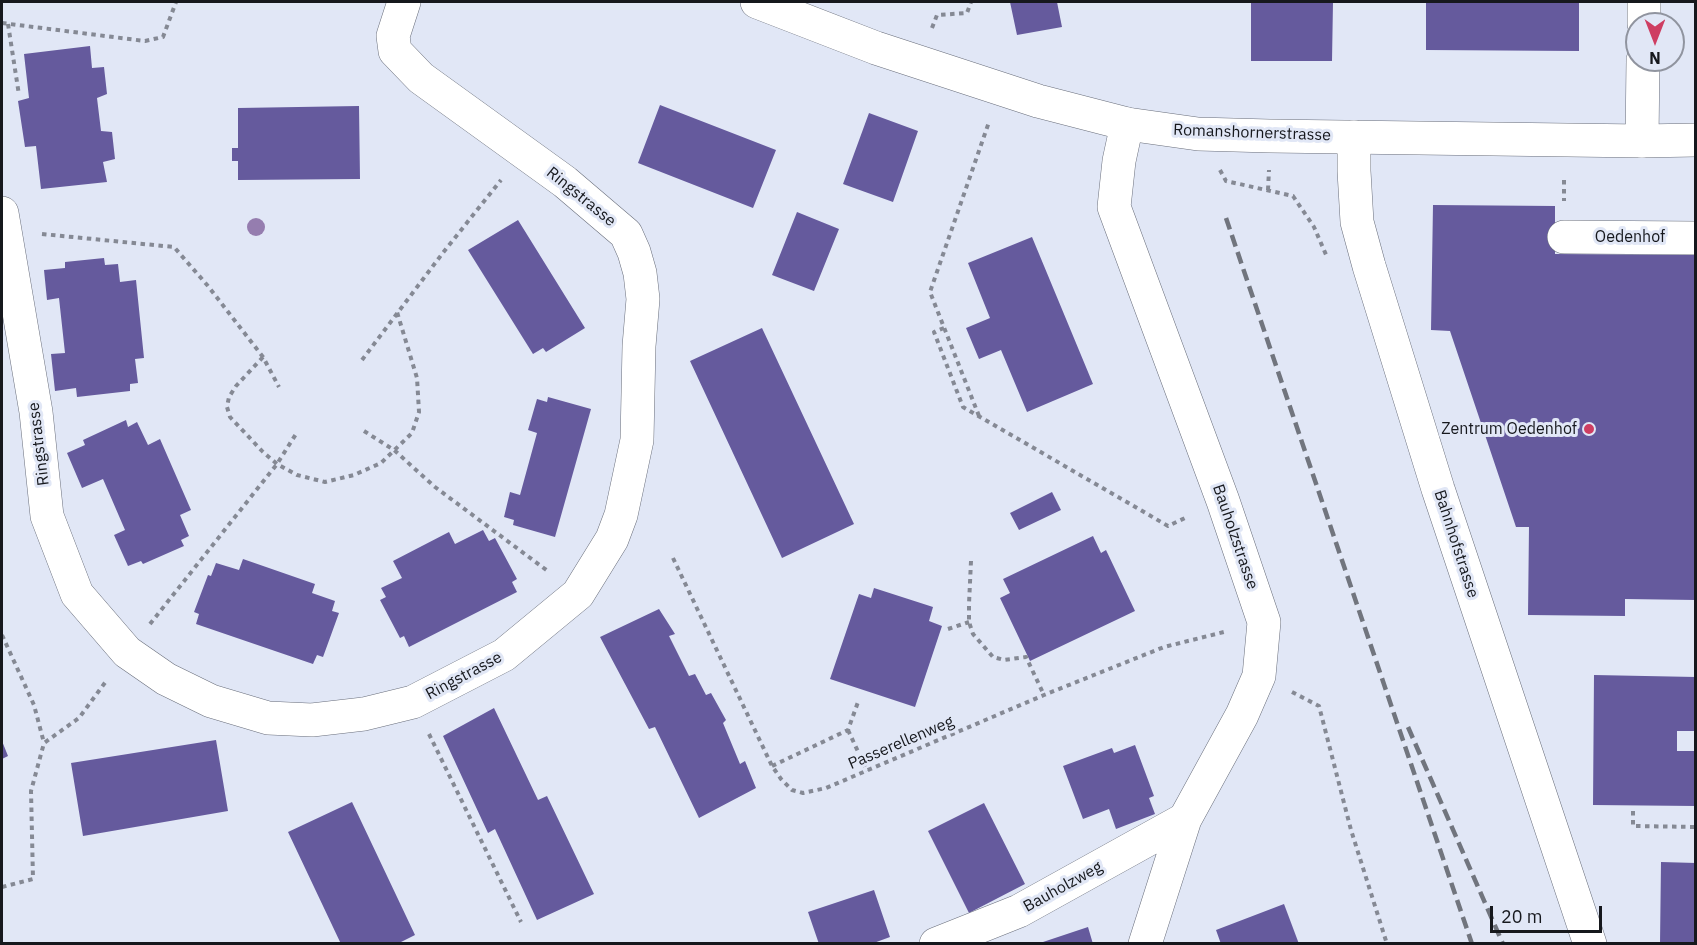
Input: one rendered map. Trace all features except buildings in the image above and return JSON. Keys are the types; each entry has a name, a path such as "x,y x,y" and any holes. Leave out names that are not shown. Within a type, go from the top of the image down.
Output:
{"street":[{"name":"Ringstrasse","path":"4,222 36,412 47,516 76,594 127,652 166,679 211,701 268,718 312,720 354,715 413,702 504,656 578,594 612,540 621,515 637,440 639,346 643,299 640,273 626,234 565,182 421,78 395,51 393,36 404,2"},
{"name":"Romanshornerstrasse","path":"757,2 876,48 1038,101 1127,124 1198,134 1695,140"},
{"path":"1642,141 1643,72"},
{"name":"Bauholzstrasse","path":"1127,124 1119,161 1114,207 1223,501 1264,622 1259,676 1242,715 1185,819 1145,944"},
{"name":"Bahnhofstrasse","path":"1354,137 1357,222 1369,266 1438,489 1590,944"},
{"name":"Oedenhof","path":"1564,237 1695,238"},
{"name":"Bauholzweg","path":"936,944 1019,911 1185,819"}],"path":[{"path":"2,23 146,41 163,37 176,2"},
{"path":"929,38 937,15 967,13 972,2"},
{"path":"9,24 19,95"},
{"path":"979,417 930,292 992,112"},
{"path":"362,360 397,312 524,152"},
{"path":"1226,181 1268,190"},
{"path":"4,222 174,247 208,286 263,357 279,387"},
{"path":"263,357 229,397 227,407 230,417 244,433 277,464 297,475 325,482 369,470 381,464 412,433 418,412 417,378 397,312"},
{"path":"944,328 934,332 963,407 1168,526 1185,518"},
{"path":"364,431 394,450 435,486 578,594"},
{"path":"44,743 79,718 127,652 277,464 296,434"},
{"name":"Passerellenweg","path":"673,558 772,766 781,780 792,790 803,793 826,788 1044,695 1164,647 1264,622"},
{"path":"971,561 969,622 973,634 993,657 1004,660 1026,657 1044,695"},
{"path":"948,629 969,622"},
{"path":"2,635 34,705 44,743 31,791 33,879 2,887"},
{"path":"413,702 521,922"},
{"path":"858,702 848,730 867,771"},
{"path":"1318,706 1351,830 1387,944"},
{"path":"772,766 848,730"},
{"path":"1633,811 1634,826 1695,827"}],"railway":[{"path":"1226,218 1472,944"},
{"path":"1408,727 1503,944"}],"place":[{"name":"Zentrum Oedenhof","path":"1589,429"}]}
